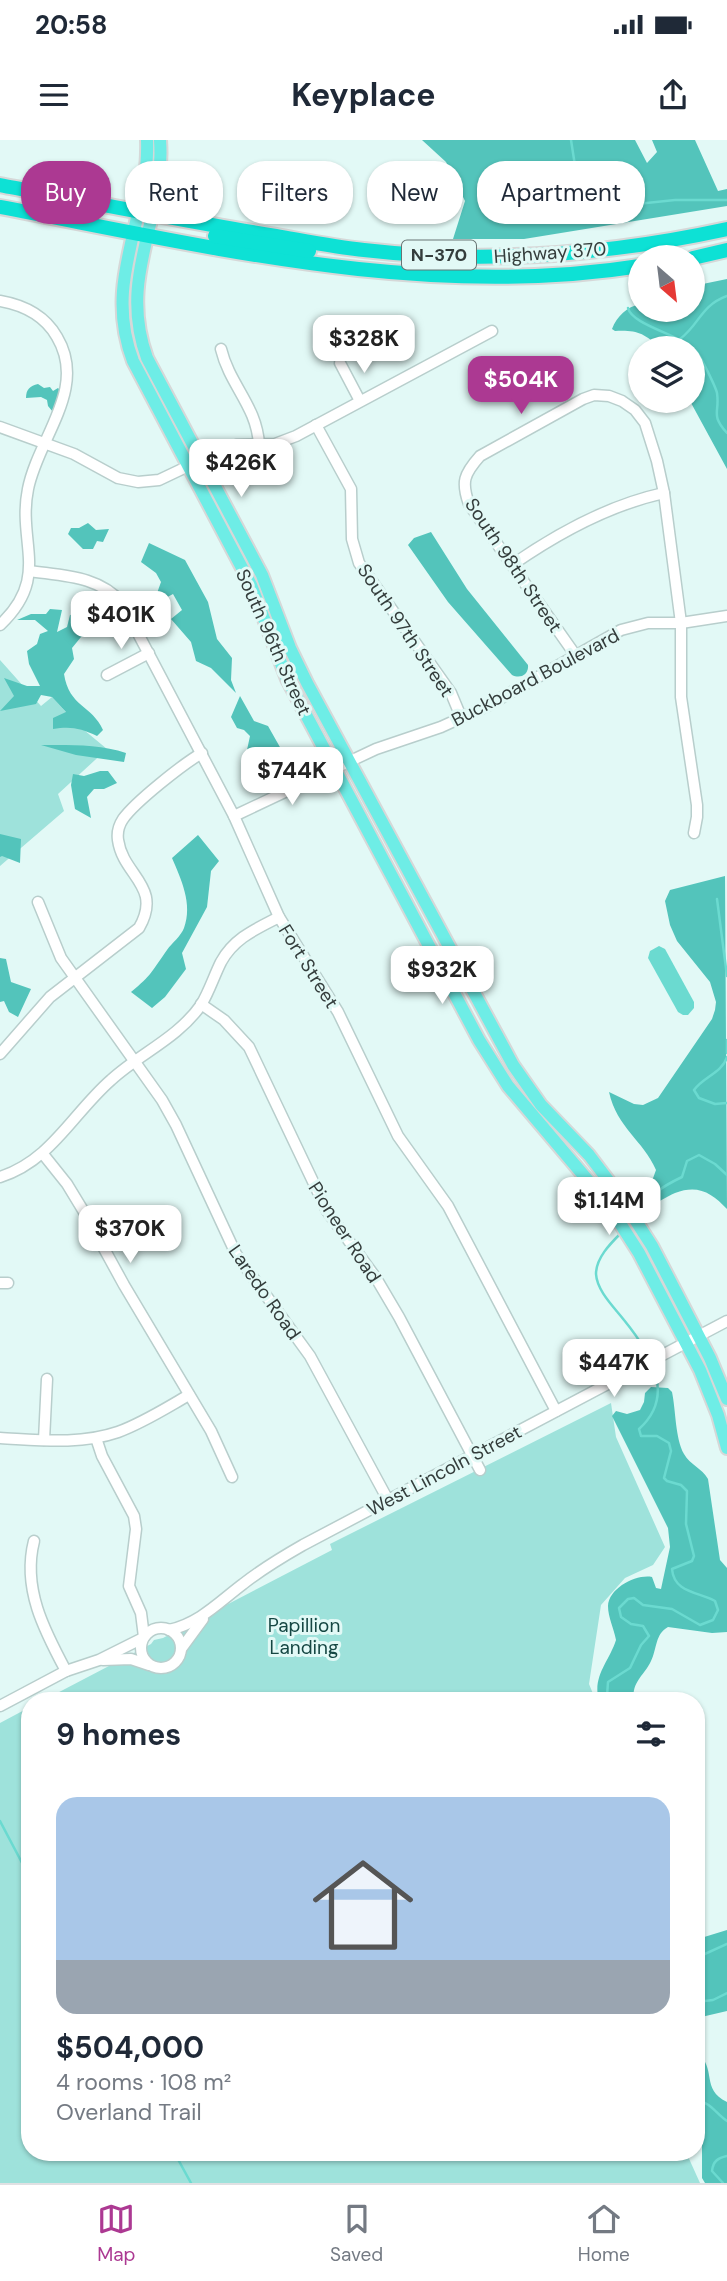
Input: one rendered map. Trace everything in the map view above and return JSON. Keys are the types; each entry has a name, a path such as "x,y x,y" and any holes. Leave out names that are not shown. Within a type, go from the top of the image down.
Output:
{"highway":[{"name":"Highway 370","path":"0,185 125,219"},
{"name":"Highway 370","path":"0,207 125,222"},
{"name":"Highway 370","path":"143,224 315,251 362,250 472,256 548,254 643,245 727,229"},
{"name":"Highway 370","path":"143,224 278,260 409,274 506,277 628,267"},
{"path":"705,255 727,250"}],"main road":[{"path":"145,161 147,140"},
{"path":"160,140 160,161"},
{"name":"South 96th Street","path":"143,224 136,294 139,331 155,374 262,575 290,648 307,683 513,1065 541,1105 589,1155 621,1196 652,1246 699,1337 727,1399"},
{"name":"South 96th Street","path":"143,224 121,291 122,318 128,347 141,377 246,576 287,679 479,1040 509,1086 607,1203 639,1253 708,1389 727,1448"}],"street":[{"path":"0,301 23,307 38,315 52,328 64,348 67,383 60,410 28,486 25,506 30,571 21,600 0,625"},
{"path":"0,427 74,454 118,478 138,482 159,480 236,445 275,444 492,331"},
{"path":"221,349 234,384 252,411 259,445"},
{"path":"340,363 360,401"},
{"name":"South 98th Street","path":"576,656 469,505 463,488 468,470 480,456 594,394 622,401 635,410 645,423 664,493"},
{"name":"South 97th Street","path":"316,425 351,489 352,539 359,563 447,687 461,717"},
{"path":"512,565 604,511 664,493 681,622 681,697 697,806 694,833"},
{"name":"Fort Street","path":"30,571 83,579 104,586 122,603 234,816 279,917 338,1012 398,1136 448,1206 556,1411"},
{"name":"Buckboard Boulevard","path":"234,816 376,749 417,736 487,706 621,630 634,625 727,616"},
{"path":"107,676 149,653"},
{"path":"0,1054 50,997 139,928 145,917 146,897 142,885 122,853 118,830 122,820 187,761 202,753"},
{"name":"Laredo Road","path":"38,902 61,958 135,1061 176,1125 236,1254 310,1356 388,1500"},
{"path":"0,1177 26,1166 43,1154 100,1089 180,1028 201,1004 232,946 248,933 279,917"},
{"name":"Pioneer Road","path":"201,1004 224,1020 249,1047 323,1203 376,1278 480,1470"},
{"path":"43,1154 67,1184 84,1212 211,1431 232,1477"},
{"name":"West Lincoln Street","path":"165,1629 188,1625 280,1558 727,1321"},
{"path":"44,1440 47,1379"},
{"path":"0,1438 69,1441 96,1438 138,1423 190,1395"},
{"path":"96,1438 102,1456 134,1516 136,1529 129,1586 141,1613 144,1638 141,1652 149,1665"},
{"path":"34,1541 29,1559 34,1598 50,1642 66,1671"},
{"name":"West Lincoln Street","path":"181,1649 210,1611"},
{"path":"99,1660 131,1659 163,1668 172,1665 181,1649 180,1640 141,1613"},
{"path":"26,1692 66,1671 99,1660 144,1638 151,1630 165,1629"},
{"path":"0,1706 21,1695"}],"green space":[{"path":"0,660 41,706 52,697 78,725 107,749 58,794 64,811 0,866"},
{"name":"Papillion Landing","path":"611,1403 616,1437 665,1547 653,1565 625,1578 601,1605 589,1684 592,1692 59,1692 154,1640 163,1638 332,1550 330,1544"},
{"path":"21,1712 21,2161 690,2161 700,2183 0,2183 0,1723"}],"shaded area":[{"path":"422,140 635,140 647,163 657,152 652,140 695,140 718,191 727,189 727,206 645,219 645,161 477,161 477,224 616,224 524,239 453,239 458,224 463,224 463,161 445,161"},
{"path":"727,279 727,469 697,413 705,413 705,336 644,336 612,329 628,309 628,322 705,322 705,284"},
{"path":"38,384 44,388 50,387 53,391 58,388 61,391 53,412 47,400 41,397 26,398 29,388"},
{"path":"88,523 96,530 109,529 103,542 97,541 93,549 83,549 68,534 71,528 79,528"},
{"path":"431,532 467,589 528,665 523,675 512,675 448,602 408,545 414,538"},
{"path":"149,543 185,560 208,602 217,639 232,658 231,680 236,693 211,668 196,661 191,642 171,619 182,610 173,594 162,600 156,596 161,582 156,573 141,562"},
{"path":"50,609 62,610 57,632 67,627 70,615 82,613 95,632 81,637 72,648 74,659 64,674 71,693 93,715 103,730 97,736 75,728 53,729 53,718 66,712 52,697 41,695 36,704 0,711 14,696 4,678 27,686 40,686 29,664 27,651 37,644 40,634 48,631 35,620 17,620 31,614 46,614"},
{"path":"240,696 254,721 268,726 285,756 279,772 281,780 273,787 262,787 265,774 247,750 250,736 237,728 231,717"},
{"path":"41,745 95,747 126,753 124,762 76,755"},
{"path":"108,771 117,783 104,789 94,789 87,797 91,818 75,809 71,785 73,774 84,776"},
{"path":"0,834 21,839 20,863 0,857"},
{"path":"198,835 219,861 211,871 207,907 182,953 186,969 165,997 152,1008 131,992 151,972 184,928 187,901 172,858"},
{"path":"725,876 727,1209 716,1198 691,1189 649,1205 640,1192 652,1181 656,1170 624,1125 609,1092 634,1104 643,1105 658,1098 712,1019 716,1002 710,982 677,941 670,925 665,901 670,890"},
{"path":"659,946 665,949 694,1002 694,1008 688,1015 678,1012 648,958 650,951"},
{"path":"0,958 6,959 11,982 31,989 18,1017 9,1012 4,1001 0,1002"},
{"path":"651,1387 668,1388 672,1392 681,1448 708,1479 720,1560 727,1568 727,1632 712,1633 668,1627 661,1634 651,1661 634,1692 597,1692 599,1677 616,1640 608,1610 613,1593 631,1580 646,1577 652,1577 656,1588 661,1589 670,1547 668,1528 612,1416 616,1411 627,1414 640,1410 645,1393"},
{"path":"727,1930 727,2011 705,2016 705,1937"},
{"path":"705,2063 714,2091 727,2102 727,2183 705,2183 702,2178 702,2161 705,2161"}],"waterway":[{"path":"571,140 576,172 598,213 637,204 675,200 727,200"},
{"path":"684,336 711,305 727,296"},
{"path":"642,322 688,345 697,353 716,390 717,417 727,433"},
{"path":"717,899 727,976"},
{"path":"727,1040 727,1053"},
{"path":"727,1057 721,1067 694,1090 699,1098 715,1104 727,1103"},
{"path":"638,1216 656,1192 682,1177 687,1161 699,1155 727,1175"},
{"path":"607,1692 608,1682 630,1668 641,1645 649,1636 643,1626 631,1624 621,1617 619,1608 628,1599 634,1598 643,1605 672,1609 700,1625 713,1620 718,1610 715,1601 688,1591 677,1583 674,1577 672,1569 692,1561 694,1556 686,1524 687,1491 681,1485 664,1478 671,1451 669,1443 657,1436 641,1436 639,1429 650,1416 656,1402 656,1374 643,1346 599,1287 597,1280 601,1257 621,1233"},
{"path":"0,1821 21,1861"},
{"path":"705,1954 727,1944"},
{"path":"705,2001 727,1993"},
{"path":"705,2104 727,2121"},
{"path":"723,2183 712,2171 716,2160 727,2156"},
{"path":"179,2161 191,2183"}]}
